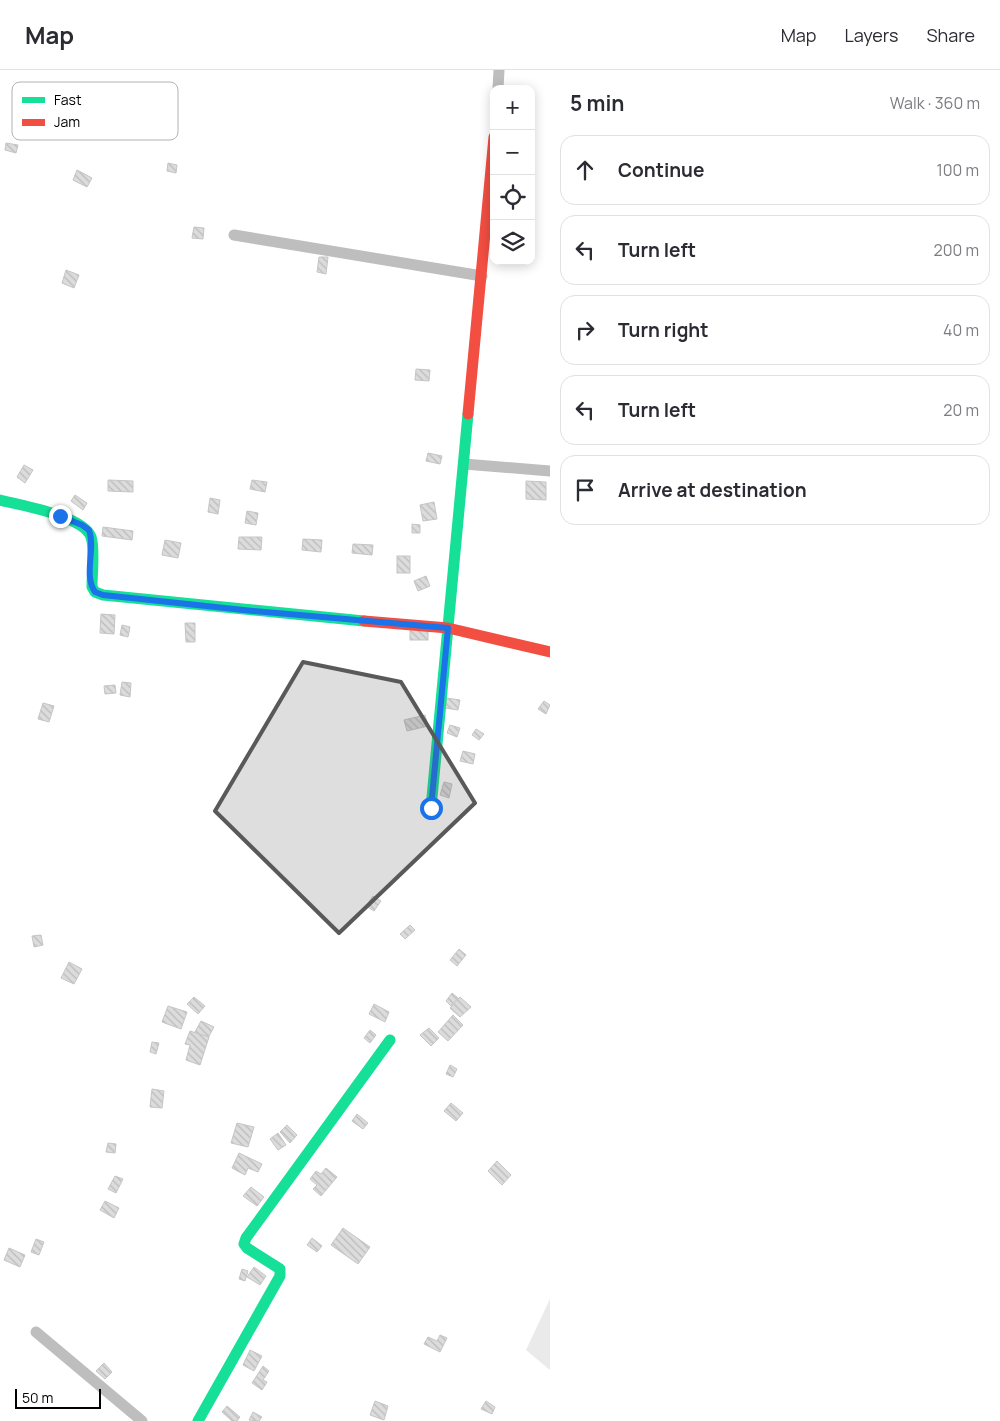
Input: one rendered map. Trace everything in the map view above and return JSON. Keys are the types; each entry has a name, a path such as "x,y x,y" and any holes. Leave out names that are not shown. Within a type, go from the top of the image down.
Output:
{"street":[{"path":"498,85 499,70"},
{"path":"431,808 491,175"},
{"path":"234,236 482,276"},
{"path":"464,464 550,470"},
{"path":"0,500 60,516 89,530 92,543 90,581 95,592 103,595 253,611 448,628 550,652"},
{"path":"198,1421 280,1276 280,1269 275,1264 246,1249 244,1244 246,1238 390,1040"},
{"path":"36,1332 142,1421"}],"highlighted area":[{"path":"303,662 401,682 475,803 339,933 215,811"}],"shaded area":[{"path":"550,1299 550,1370 526,1350"}],"building":[{"path":"6,143 18,145 16,153 5,150"},
{"path":"168,163 177,165 176,173 167,171"},
{"path":"77,170 92,178 87,187 73,180"},
{"path":"194,227 204,228 203,239 192,238"},
{"path":"319,257 328,257 326,274 317,272"},
{"path":"66,270 79,275 74,288 62,283"},
{"path":"416,369 430,370 429,381 415,380"},
{"path":"428,453 442,456 440,464 426,461"},
{"path":"24,465 33,470 25,483 17,477"},
{"path":"108,480 133,481 133,492 108,491"},
{"path":"252,480 267,482 265,492 250,489"},
{"path":"526,481 546,482 546,500 526,499"},
{"path":"75,495 87,503 83,510 71,501"},
{"path":"210,498 220,500 218,514 208,512"},
{"path":"434,502 437,519 423,521 420,505"},
{"path":"247,511 258,513 256,525 245,523"},
{"path":"412,524 420,525 420,533 412,533"},
{"path":"103,527 133,531 132,540 102,536"},
{"path":"239,537 262,537 261,550 238,549"},
{"path":"303,539 322,540 321,552 302,550"},
{"path":"165,540 181,543 178,558 162,555"},
{"path":"353,544 373,545 372,555 352,553"},
{"path":"397,556 410,556 410,573 397,573"},
{"path":"426,576 430,586 418,591 414,581"},
{"path":"101,614 115,615 114,634 100,633"},
{"path":"185,623 195,623 195,642 186,642"},
{"path":"122,625 130,627 128,637 120,635"},
{"path":"410,629 428,629 428,640 410,640"},
{"path":"122,682 131,683 130,697 120,695"},
{"path":"115,685 116,693 105,694 104,686"},
{"path":"447,698 460,700 458,710 445,708"},
{"path":"544,701 550,705 546,714 538,709"},
{"path":"43,703 54,706 49,722 38,719"},
{"path":"425,715 428,726 407,731 404,720"},
{"path":"450,725 460,728 457,737 447,733"},
{"path":"476,729 484,734 479,740 472,735"},
{"path":"463,751 475,754 473,764 460,761"},
{"path":"444,782 452,784 449,798 440,795"},
{"path":"373,896 381,901 374,911 366,906"},
{"path":"410,925 415,930 405,939 400,934"},
{"path":"41,935 43,945 34,947 32,936"},
{"path":"459,949 466,955 457,966 450,960"},
{"path":"69,962 82,969 74,984 61,978"},
{"path":"452,993 458,998 451,1006 446,1001"},
{"path":"194,997 205,1006 198,1014 187,1004"},
{"path":"460,997 471,1007 460,1017 450,1008"},
{"path":"374,1004 389,1012 385,1022 369,1014"},
{"path":"168,1006 187,1012 181,1029 162,1022"},
{"path":"453,1015 463,1025 448,1041 438,1032"},
{"path":"201,1021 214,1027 208,1038 195,1032"},
{"path":"429,1028 439,1038 431,1046 420,1035"},
{"path":"370,1030 376,1035 370,1043 364,1038"},
{"path":"190,1031 209,1037 200,1065 186,1060 190,1045 185,1044"},
{"path":"152,1042 159,1043 156,1054 150,1052"},
{"path":"450,1065 457,1069 453,1077 446,1074"},
{"path":"152,1089 164,1091 162,1108 150,1107"},
{"path":"451,1103 463,1113 456,1121 444,1111"},
{"path":"357,1114 368,1123 363,1129 352,1121"},
{"path":"237,1123 254,1127 248,1147 231,1143"},
{"path":"287,1125 297,1135 290,1143 280,1132"},
{"path":"278,1133 286,1145 278,1150 270,1139"},
{"path":"108,1143 116,1144 115,1153 106,1152"},
{"path":"239,1153 262,1164 258,1172 248,1168 245,1175 232,1168"},
{"path":"497,1161 511,1175 502,1185 488,1171"},
{"path":"326,1168 337,1177 321,1196 313,1189 317,1185 310,1179 316,1171 321,1174"},
{"path":"115,1176 123,1179 116,1193 108,1189"},
{"path":"251,1187 264,1197 257,1206 243,1196"},
{"path":"105,1201 119,1208 114,1218 100,1210"},
{"path":"343,1228 370,1247 358,1264 331,1245"},
{"path":"312,1238 322,1246 317,1252 307,1245"},
{"path":"36,1239 44,1242 39,1255 31,1252"},
{"path":"9,1248 25,1255 20,1267 4,1260"},
{"path":"254,1267 266,1276 260,1285 247,1277"},
{"path":"242,1269 248,1271 245,1281 239,1279"},
{"path":"440,1335 447,1338 440,1352 424,1344 428,1337 437,1341"},
{"path":"250,1350 262,1356 254,1371 243,1365"},
{"path":"104,1363 112,1372 105,1379 96,1371"},
{"path":"263,1366 269,1371 263,1380 267,1382 262,1390 252,1383"},
{"path":"375,1401 388,1406 384,1420 370,1415"},
{"path":"486,1401 495,1407 492,1414 481,1409"},
{"path":"227,1406 240,1417 237,1421 232,1421 222,1412"},
{"path":"253,1412 262,1417 259,1421 249,1420"}],"traffic: fast":[{"path":"431,808 468,414"},
{"path":"0,500 50,512 77,523 86,530 91,537 93,548 92,587 95,592 103,595 364,621"},
{"path":"198,1421 280,1276 280,1269 247,1248 244,1244 246,1238 390,1040"}],"traffic: jam":[{"path":"468,414 490,175"},
{"path":"364,621 448,628 550,652"}],"route":[{"path":"60,516 89,530 92,543 90,581 95,592 103,595 253,611 448,628 431,808"}]}
